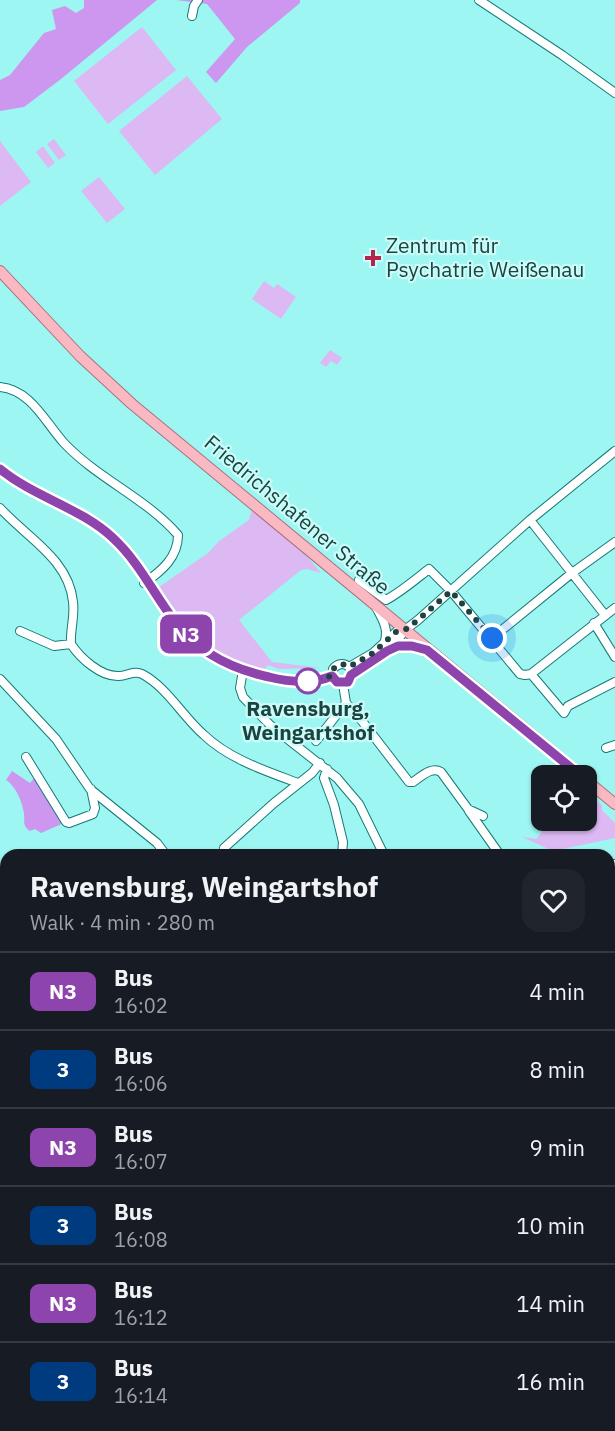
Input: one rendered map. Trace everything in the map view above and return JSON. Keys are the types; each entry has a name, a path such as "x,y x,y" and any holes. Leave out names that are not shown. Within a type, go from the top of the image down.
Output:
{"main road":[{"name":"Friedrichshafener Straße","path":"0,271 80,356 132,404 568,765"},
{"path":"597,789 612,801"}],"street":[{"path":"192,16 198,0"},
{"path":"479,0 615,93"},
{"path":"0,387 9,388 27,398 64,443 108,480 164,519 178,536 178,548 164,567 146,581"},
{"path":"350,671 344,664 338,665 333,669 332,676 337,682 343,684 348,682 350,671 399,640 405,630 530,520 613,456"},
{"path":"0,469 27,488 80,515 106,532 129,555 176,623 191,640 212,656 243,670 288,680 316,680 332,676"},
{"path":"0,508 44,548 68,583 73,601 71,644 84,658 109,674 119,676 138,672 160,690 210,741 252,765 298,783"},
{"path":"530,520 604,615"},
{"path":"492,638 572,573 615,542"},
{"path":"359,580 386,600 429,568 492,638 520,674 525,675 531,674 615,608"},
{"path":"374,604 386,627 386,648"},
{"path":"594,623 615,657"},
{"path":"20,631 54,646 71,644"},
{"path":"386,648 405,645 427,650"},
{"path":"243,670 240,688 243,697 270,725 324,766 359,804 381,849"},
{"path":"531,674 564,713 568,706 615,681"},
{"path":"0,679 56,739 90,789 162,849"},
{"path":"343,684 346,703 409,782 413,782 431,770 436,769 441,772 496,849"},
{"path":"316,741 346,703"},
{"path":"606,748 615,745"},
{"path":"26,757 66,822 69,823 93,814 95,808 90,789"},
{"path":"224,848 298,783 324,766"},
{"path":"324,766 324,778 334,805 343,842 342,849"},
{"path":"468,809 483,816"}],"shaded area":[{"path":"84,0 157,0 24,107 0,111 0,80 10,75 44,33 56,29 52,10 65,6 76,13 84,8"},
{"path":"176,0 300,0 300,3 247,47 216,83 206,72 235,39 207,4"},
{"path":"142,27 176,70 108,124 74,81"},
{"path":"187,76 222,119 155,175 119,131"},
{"path":"54,139 66,155 59,160 47,144"},
{"path":"0,141 31,182 0,206"},
{"path":"43,146 55,163 48,168 36,152"},
{"path":"99,177 125,209 107,223 81,191"},
{"path":"264,281 274,288 277,284 296,297 281,319 252,299"},
{"path":"330,350 342,358 337,365 331,361 326,367 320,363"},
{"path":"252,509 305,554 321,573 307,569 301,570 239,620 272,662 320,668 279,669 268,665 263,671 229,658 202,640 180,616 159,587 208,553 219,541 249,520"},
{"path":"12,771 30,783 35,777 64,823 41,833 35,829 30,831 27,829 20,800 6,780"},
{"path":"597,801 615,823 615,838 563,849 549,849 522,837 536,839 543,831 597,831"}],"bus line":[{"name":"N3","path":"0,469 27,488 80,515 114,538 139,567 176,623 196,644 221,661 275,679 299,681 332,676 337,682 343,684 348,682 351,675 398,646 405,645 427,650 568,765"}],"place":[{"name":"Zentrum für Psychatrie Weißenau","path":"373,258"},
{"name":"Ravensburg, Weingartshof","path":"308,681"}],"route":[{"path":"308,681 332,676 333,669 338,665 344,664 349,667 358,663 384,645 396,632 405,630 418,620 451,591 492,638"}]}
